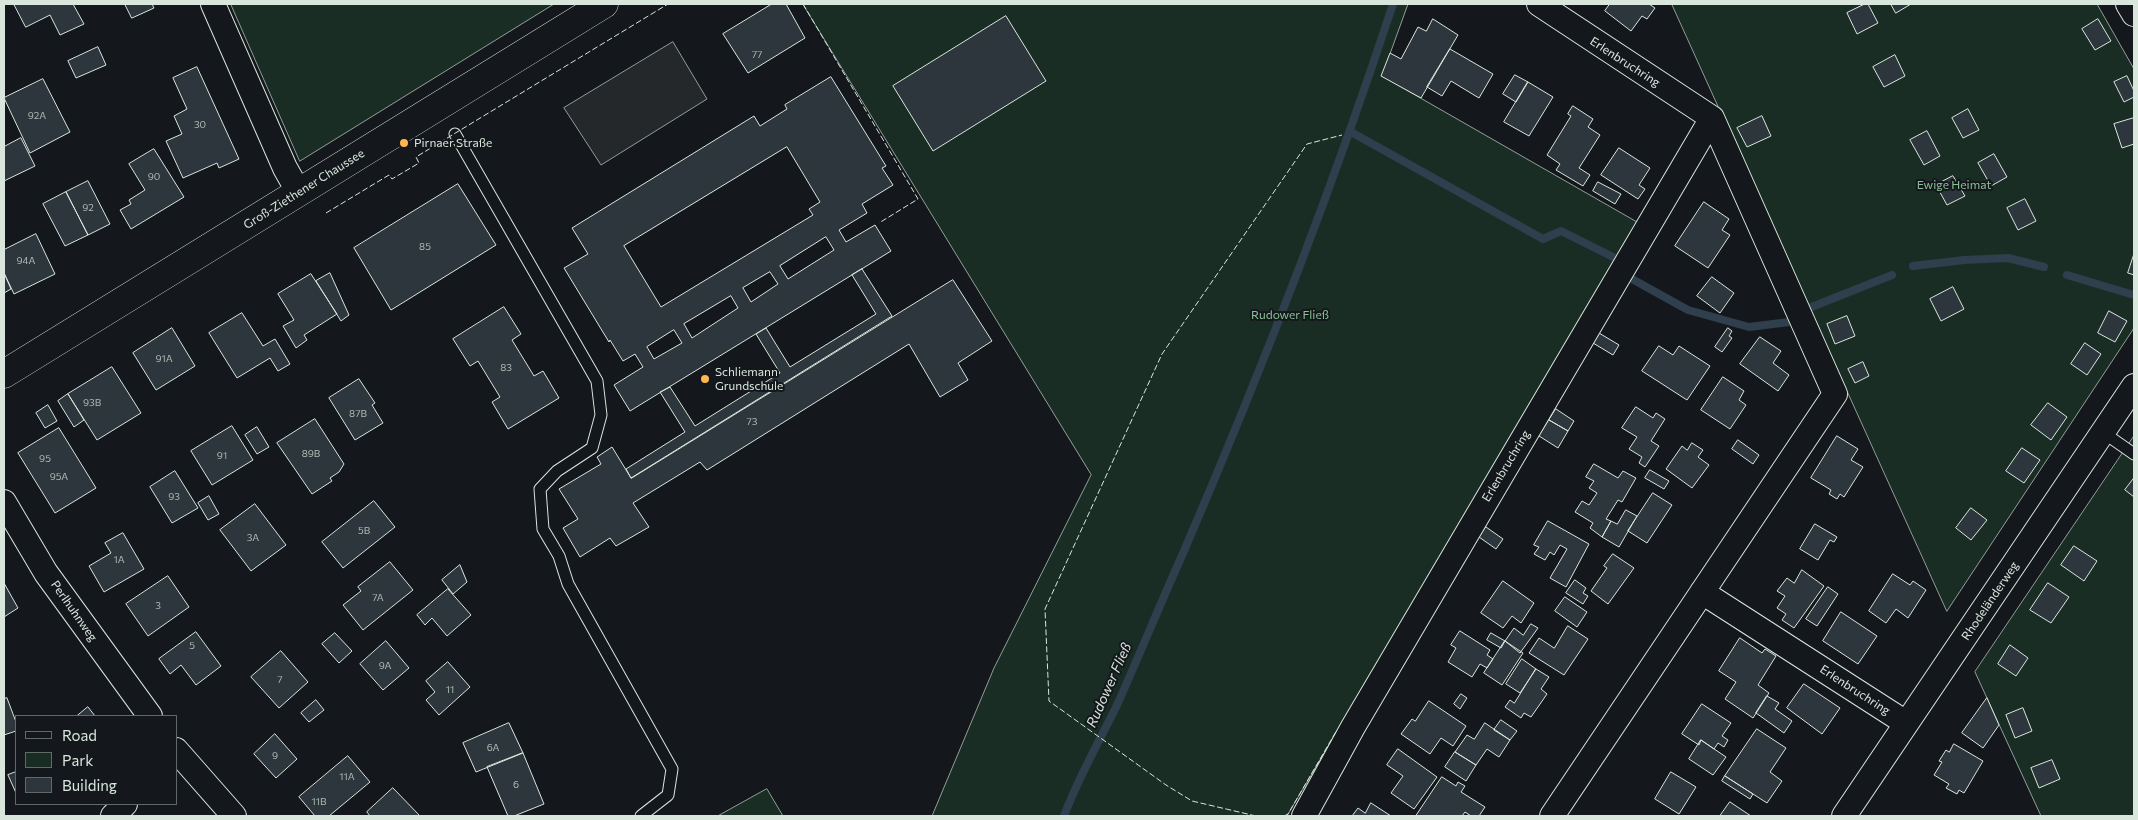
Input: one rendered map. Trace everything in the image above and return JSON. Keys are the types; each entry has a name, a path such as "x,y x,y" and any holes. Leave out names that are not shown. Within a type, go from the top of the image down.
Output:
{"street":[{"path":"213,4 285,168 298,191"},
{"name":"Groß-Ziethener Chaussee","path":"4,374 604,4"},
{"name":"Erlenbruchring","path":"1304,816 1353,727 1712,118 1539,4"},
{"path":"2128,4 2134,14"},
{"path":"1552,816 1835,394 1712,118"},
{"name":"Rhodeländerweg","path":"1844,816 2104,434 2134,386"},
{"name":"Perlhuhnweg","path":"4,502 46,573 149,715"},
{"name":"Erlenbruchring","path":"1702,592 1906,723"},
{"path":"178,752 234,816"},
{"path":"114,816 124,805"}],"lane":[{"path":"455,134 597,381 601,414 592,448 557,471 540,490 543,529 559,556 568,584 672,769 668,795 641,816"},
{"path":"2104,434 2134,454"}],"green space":[{"path":"231,4 554,4 300,161"},
{"name":"Rudower Fließ","path":"803,4 1408,4 1382,76 1637,222 1287,816 932,816 994,668 1091,475"},
{"name":"Ewige Heimat","path":"1672,4 2097,4 2134,69 2134,328 1947,611"},
{"path":"2134,436 2134,816 2041,816 1975,672"},
{"path":"767,789 783,816 718,816"}],"shaded area":[{"path":"673,42 707,99 601,165 564,108"}],"building":[{"path":"14,4 73,4 84,24 60,35 50,15 26,27"},
{"path":"125,4 152,4 154,8 132,18"},
{"path":"772,4 786,4 805,38 748,73 723,34"},
{"path":"1610,4 1649,4 1655,8 1647,19 1642,16 1631,31 1605,11"},
{"path":"1868,4 1878,23 1857,34 1847,13"},
{"path":"1891,4 1911,4 1896,13"},
{"path":"1006,16 1046,81 933,151 893,86"},
{"path":"1433,19 1458,35 1421,98 1381,76 1390,53 1401,59 1418,27 1426,31"},
{"path":"2098,19 2111,41 2095,50 2082,29"},
{"path":"98,47 106,65 76,78 68,61"},
{"path":"1450,49 1493,74 1479,98 1451,81 1442,96 1427,87"},
{"path":"1895,55 1905,76 1884,87 1873,67"},
{"path":"197,67 239,159 219,168 217,163 183,178 166,141 182,134 174,116 187,109 173,78"},
{"path":"1515,75 1528,82 1516,102 1503,94"},
{"path":"2127,76 2134,91 2134,97 2124,102 2114,82"},
{"path":"831,77 886,166 882,168 893,185 862,204 867,213 839,230 846,242 875,225 891,251 630,411 614,385 643,367 635,354 623,361 610,340 609,342 564,268 588,254 572,228 754,116 760,126 787,109 785,105","holes":["787,147 820,202 809,209 813,215 661,307 624,246","826,237 834,250 788,279 780,266","770,272 778,284 751,302 743,288","731,296 738,308 692,338 684,324","674,330 682,343 654,359 647,347"]},
{"path":"43,79 70,132 30,153 4,98"},
{"path":"1528,82 1553,97 1529,136 1504,122"},
{"path":"1573,106 1593,119 1588,127 1600,135 1579,168 1590,175 1583,186 1556,170 1560,164 1547,155 1571,116 1568,114"},
{"path":"1968,109 1979,130 1963,138 1952,118"},
{"path":"1762,116 1771,136 1747,147 1737,128"},
{"path":"2134,118 2134,144 2122,148 2114,124"},
{"path":"1927,131 1940,156 1924,165 1910,140"},
{"path":"21,138 35,166 4,181 4,147"},
{"path":"1619,148 1650,168 1639,185 1645,189 1638,199 1601,175"},
{"path":"154,149 184,197 131,229 120,210 131,204 129,200 145,190 129,164"},
{"path":"1994,154 2007,177 1991,186 1978,163"},
{"path":"1953,176 1965,196 1947,205 1936,185"},
{"path":"88,181 110,224 88,235 66,192"},
{"path":"1598,182 1621,194 1615,204 1593,191"},
{"path":"458,184 496,245 391,310 354,248"},
{"path":"66,192 88,235 65,246 43,204"},
{"path":"2025,199 2036,221 2018,230 2007,208"},
{"path":"1704,202 1729,219 1722,230 1730,235 1708,268 1675,246"},
{"path":"36,234 55,274 14,294 4,273 4,250"},
{"path":"2134,254 2134,275 2128,273"},
{"path":"862,269 892,316 631,478 626,469 685,432 660,392 670,387 695,426 780,373 756,334 766,328 790,367 876,314 852,275"},
{"path":"4,273 11,289 4,293"},
{"path":"330,273 349,315 341,321 316,281"},
{"path":"311,274 337,314 304,335 307,340 296,348 283,326 294,320 278,294"},
{"path":"1712,277 1734,293 1720,313 1697,296"},
{"path":"953,280 992,341 958,363 968,380 940,397 909,344 707,470 700,462 633,503 649,527 616,546 610,538 580,557 563,528 578,519 559,489 601,464 597,457 612,447 631,478"},
{"path":"1953,287 1964,309 1941,321 1930,299"},
{"path":"504,307 521,334 512,340 534,376 543,371 559,398 508,429 492,402 500,397 478,361 470,366 453,339"},
{"path":"2109,311 2127,321 2115,342 2098,333"},
{"path":"242,313 263,346 275,339 290,364 278,371 270,358 237,378 209,333"},
{"path":"1847,316 1855,336 1835,344 1827,324"},
{"path":"172,328 195,366 156,390 133,353"},
{"path":"1728,328 1732,331 1729,336 1732,338 1722,352 1715,347"},
{"path":"1599,333 1619,345 1613,355 1593,343"},
{"path":"1760,337 1781,351 1773,363 1789,375 1778,391 1740,364"},
{"path":"2085,343 2101,354 2087,375 2071,364"},
{"path":"1659,346 1673,355 1679,346 1710,366 1687,400 1642,371"},
{"path":"1863,362 1869,376 1855,383 1848,369"},
{"path":"112,367 141,413 97,440 68,394"},
{"path":"1723,377 1744,391 1739,400 1746,405 1730,429 1701,410"},
{"path":"359,379 375,403 372,405 383,423 355,440 329,398"},
{"path":"68,394 84,420 74,427 58,401"},
{"path":"2048,403 2067,417 2051,440 2031,425"},
{"path":"48,405 57,421 45,428 36,413"},
{"path":"1636,407 1653,418 1656,413 1665,419 1651,441 1659,446 1645,467 1639,463 1642,457 1629,449 1637,437 1622,428"},
{"path":"1556,409 1574,421 1568,431 1549,420"},
{"path":"315,419 344,464 339,472 330,478 332,481 312,494 277,443"},
{"path":"1549,420 1568,431 1558,448 1539,436"},
{"path":"232,426 253,460 212,485 191,451"},
{"path":"257,427 269,447 257,454 245,435"},
{"path":"59,428 96,488 55,513 18,453"},
{"path":"1837,436 1858,449 1851,460 1863,467 1844,497 1840,494 1837,499 1829,494 1831,490 1811,478"},
{"path":"1738,440 1759,455 1753,464 1732,449"},
{"path":"1692,443 1703,450 1698,457 1709,465 1692,488 1666,469 1682,446 1687,450"},
{"path":"2022,448 2040,460 2024,483 2006,471"},
{"path":"1594,464 1618,478 1623,471 1636,478 1622,502 1618,500 1606,519 1611,521 1602,537 1590,528 1593,523 1575,512 1582,501 1589,505 1597,493 1589,488 1594,481 1586,477"},
{"path":"1650,470 1669,481 1664,489 1645,478"},
{"path":"175,471 198,508 172,523 150,487"},
{"path":"2134,478 2134,497 2125,490"},
{"path":"1653,493 1672,505 1647,543 1628,531"},
{"path":"209,496 219,514 208,520 198,503"},
{"path":"374,501 395,527 343,568 322,542"},
{"path":"255,504 286,545 251,571 220,530"},
{"path":"1971,508 1987,520 1971,540 1956,528"},
{"path":"1626,510 1637,516 1619,547 1602,537 1611,521 1617,524"},
{"path":"1548,521 1589,544 1566,587 1550,578 1567,549 1560,545 1554,555 1550,552 1545,560 1534,554 1539,547 1534,545"},
{"path":"1815,524 1837,537 1834,542 1830,540 1818,560 1800,549"},
{"path":"1486,527 1503,539 1496,549 1479,537"},
{"path":"123,533 144,569 104,592 89,566 111,553 105,543"},
{"path":"2074,546 2097,561 2084,581 2061,565"},
{"path":"1613,554 1634,568 1608,604 1591,591 1607,568 1604,566"},
{"path":"390,562 413,590 363,630 343,605 361,591 358,587"},
{"path":"460,565 467,582 453,594 442,580"},
{"path":"1802,570 1824,586 1794,628 1782,620 1786,614 1777,608 1785,596 1777,591 1787,578 1794,583"},
{"path":"1893,574 1910,585 1913,581 1926,590 1908,618 1896,609 1886,623 1869,611"},
{"path":"168,576 189,607 148,636 126,604"},
{"path":"1575,580 1586,588 1583,593 1588,596 1583,604 1566,593"},
{"path":"1503,581 1534,603 1521,623 1512,616 1503,628 1481,613"},
{"path":"4,583 18,608 4,617"},
{"path":"2048,583 2069,597 2051,623 2030,610"},
{"path":"1828,587 1838,594 1817,626 1806,619"},
{"path":"448,589 471,615 447,636 432,618 425,625 417,615"},
{"path":"1565,597 1587,612 1577,627 1555,611"},
{"path":"1841,612 1877,636 1858,664 1823,641"},
{"path":"1531,624 1538,628 1520,653 1505,641 1514,628 1523,635"},
{"path":"1568,626 1588,639 1564,675 1529,653 1539,638 1554,648"},
{"path":"1460,631 1490,650 1487,655 1493,659 1487,668 1480,664 1472,677 1448,662 1456,648 1451,645"},
{"path":"196,632 221,666 196,685 181,665 170,674 159,659"},
{"path":"335,633 352,651 339,663 322,644"},
{"path":"1491,633 1505,641 1501,648 1487,640"},
{"path":"1740,638 1762,653 1765,649 1776,656 1758,685 1769,693 1753,718 1725,699 1736,682 1719,671"},
{"path":"386,641 409,668 383,690 360,664"},
{"path":"1505,641 1523,653 1502,685 1484,673"},
{"path":"2010,645 2028,658 2016,676 1998,664"},
{"path":"281,651 308,682 279,708 251,677"},
{"path":"1522,659 1536,669 1520,693 1506,684"},
{"path":"448,662 470,687 439,715 426,700 435,692 426,681"},
{"path":"1536,669 1549,677 1541,689 1547,694 1531,717 1524,713 1521,718 1505,707 1510,700 1514,703"},
{"path":"1804,684 1840,708 1822,734 1787,708"},
{"path":"1461,694 1467,698 1460,709 1454,704"},
{"path":"1767,696 1779,703 1775,709 1792,721 1784,733 1756,713"},
{"path":"7,698 15,719 15,731 4,735 4,699"},
{"path":"1987,698 1999,725 1983,748 1962,733"},
{"path":"316,700 324,710 309,722 301,713"},
{"path":"1429,701 1466,726 1453,746 1441,738 1430,754 1401,734 1412,719 1415,721"},
{"path":"1702,704 1731,723 1722,736 1728,740 1724,747 1718,743 1714,749 1701,740 1699,745 1682,734"},
{"path":"88,707 94,715 78,715"},
{"path":"2023,708 2032,731 2015,738 2006,715"},
{"path":"1501,720 1517,731 1510,740 1494,730"},
{"path":"509,723 523,753 476,772 463,743"},
{"path":"1485,723 1510,740 1499,757 1487,749 1476,765 1455,752 1467,735 1474,739"},
{"path":"1757,729 1786,748 1770,772 1782,781 1767,803 1725,776"},
{"path":"275,734 297,759 276,778 254,754"},
{"path":"1701,740 1726,757 1713,775 1689,759"},
{"path":"1954,744 1983,761 1964,793 1959,790 1957,794 1946,788 1949,784 1934,775 1942,762 1939,761 1946,750 1949,752"},
{"path":"1398,749 1437,777 1414,809 1391,793 1403,776 1387,765"},
{"path":"1455,752 1476,765 1466,781 1445,767"},
{"path":"523,753 544,804 514,816 508,816 487,767"},
{"path":"348,756 370,782 329,816 315,816 299,797"},
{"path":"2052,760 2060,779 2039,788 2031,768"},
{"path":"15,772 15,791 8,775"},
{"path":"1671,772 1696,787 1679,814 1655,799"},
{"path":"1725,776 1753,794 1750,799 1722,781"},
{"path":"1442,777 1456,786 1458,782 1465,786 1461,792 1485,807 1479,816 1471,816 1465,812 1462,816 1416,816"},
{"path":"393,788 420,816 370,816 367,812"},
{"path":"1730,802 1751,816 1720,816"},
{"path":"1371,803 1391,816 1352,816 1358,808 1365,813"}],"waterway":[{"name":"Rudower Fließ","path":"1064,816 1082,774 1126,686 1241,416 1320,212 1393,4"},
{"path":"1351,132 1543,239 1561,231 1613,257"},
{"path":"1913,266 1964,260 2008,258 2044,267"},
{"path":"1809,308 1892,275"},
{"path":"2067,275 2134,295"},
{"path":"1632,279 1688,310 1749,327 1789,322"}],"fence":[{"path":"326,213 389,175 392,179 419,163 416,157 668,4"},
{"path":"803,4 918,199 879,223"},
{"path":"1256,816 1192,801 1166,785 1049,701 1045,609 1162,354 1307,144 1342,135"},
{"path":"1284,816 1288,814 1337,730"}],"place":[{"name":"Pirnaer Straße","path":"404,143"},
{"name":"Schliemann Grundschule","path":"705,379"}]}
